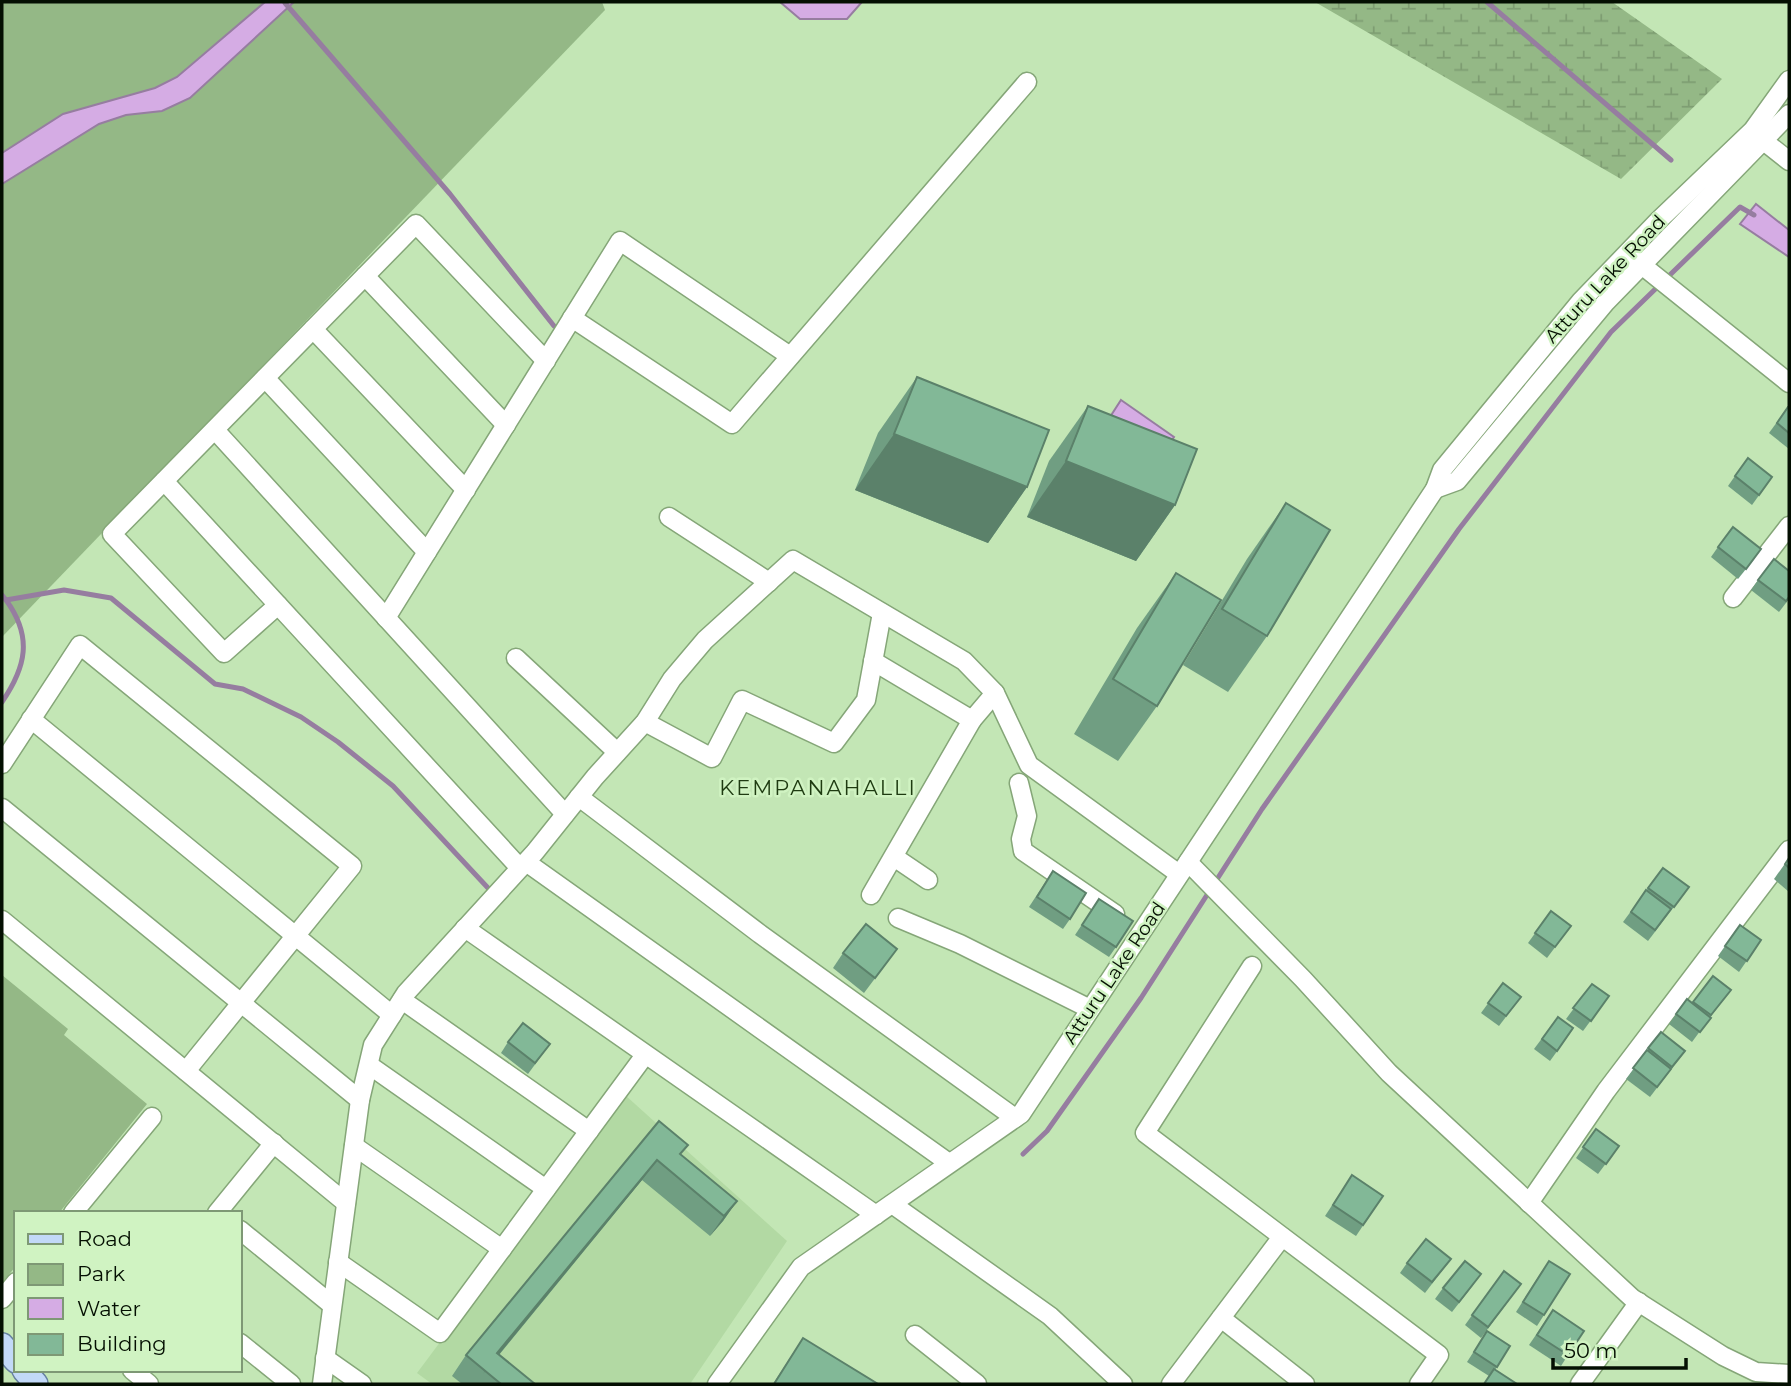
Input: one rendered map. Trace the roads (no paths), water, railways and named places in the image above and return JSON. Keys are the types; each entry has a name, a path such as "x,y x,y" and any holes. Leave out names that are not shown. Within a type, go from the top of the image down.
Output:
{"main road":[{"path":"2,1345 14,1359"}],"street":[{"name":"Atturu Lake Road","path":"717,1384 801,1267 1021,1114 1435,489 1442,470 1510,386 1627,253 1752,130 1789,80"},
{"path":"572,318 732,424 1027,82"},
{"name":"Atturu Lake Road","path":"1435,489 1457,481 1605,303 1765,142 1789,114"},
{"path":"1765,142 1789,161"},
{"path":"278,604 224,653 112,534 416,224 546,361"},
{"path":"386,618 620,241 790,356"},
{"path":"1627,253 1789,383"},
{"path":"365,276 506,425"},
{"path":"313,329 466,490"},
{"path":"265,378 427,552"},
{"path":"215,430 565,814"},
{"path":"164,481 523,865 949,1163"},
{"path":"668,517 769,582"},
{"path":"1733,598 1789,526"},
{"path":"322,1384 360,1100 373,1045 397,1008 645,722 672,679 705,640 793,560 964,661 995,693 1029,765 1184,868 1303,979 1389,1073 1639,1302 1723,1356 1756,1372 1789,1374"},
{"path":"645,722 712,758 742,700 834,743 866,700 882,613"},
{"path":"2,764 80,645 352,866 186,1071"},
{"path":"516,658 617,752"},
{"path":"873,662 972,720"},
{"path":"871,894 972,720 995,693"},
{"path":"31,719 295,935 397,1008 589,1131"},
{"path":"1019,783 1027,816 1021,839 1023,851 1135,928"},
{"path":"579,797 760,934 1014,1118"},
{"path":"2,808 360,1100"},
{"path":"1530,1203 1606,1091 1789,850"},
{"path":"894,857 928,880"},
{"path":"898,918 960,944 1090,1009"},
{"path":"2,920 346,1203"},
{"path":"465,928 876,1215"},
{"path":"1252,966 1145,1133 1439,1355 1419,1384"},
{"path":"338,1262 440,1333 645,1055"},
{"path":"369,1065 546,1189"},
{"path":"75,1211 152,1117"},
{"path":"220,1211 274,1143"},
{"path":"354,1146 502,1249"},
{"path":"892,1204 1050,1316 1123,1384"},
{"path":"242,1232 332,1306"},
{"path":"1171,1384 1282,1237"},
{"path":"2,1299 14,1284"},
{"path":"1580,1384 1639,1302"},
{"path":"1221,1318 1305,1384"},
{"path":"915,1335 977,1384"},
{"path":"242,1345 291,1384"},
{"path":"325,1358 362,1384"},
{"path":"134,1372 149,1384"}],"water":[{"path":"265,2 294,2 190,98 162,111 126,115 99,124 2,184 2,153 63,114 155,88 177,77"},
{"path":"780,2 862,2 847,19 800,19"},
{"path":"1756,204 1789,230 1789,257 1740,224"},
{"path":"1121,400 1174,437 1163,454 1110,417"}],"waterway":[{"path":"1487,2 1671,160"},
{"path":"285,3 450,194 554,326"},
{"path":"1023,1154 1047,1131 1141,998 1262,809 1459,529 1611,332 1740,207 1754,215"},
{"path":"2,595 6,600 64,590 111,598 215,684 243,689 301,717 338,742 393,786 488,888"},
{"path":"2,702 17,676 23,652 20,627 6,600"}],"district":[{"name":"KEMPANAHALLI","path":"818,787"}]}
